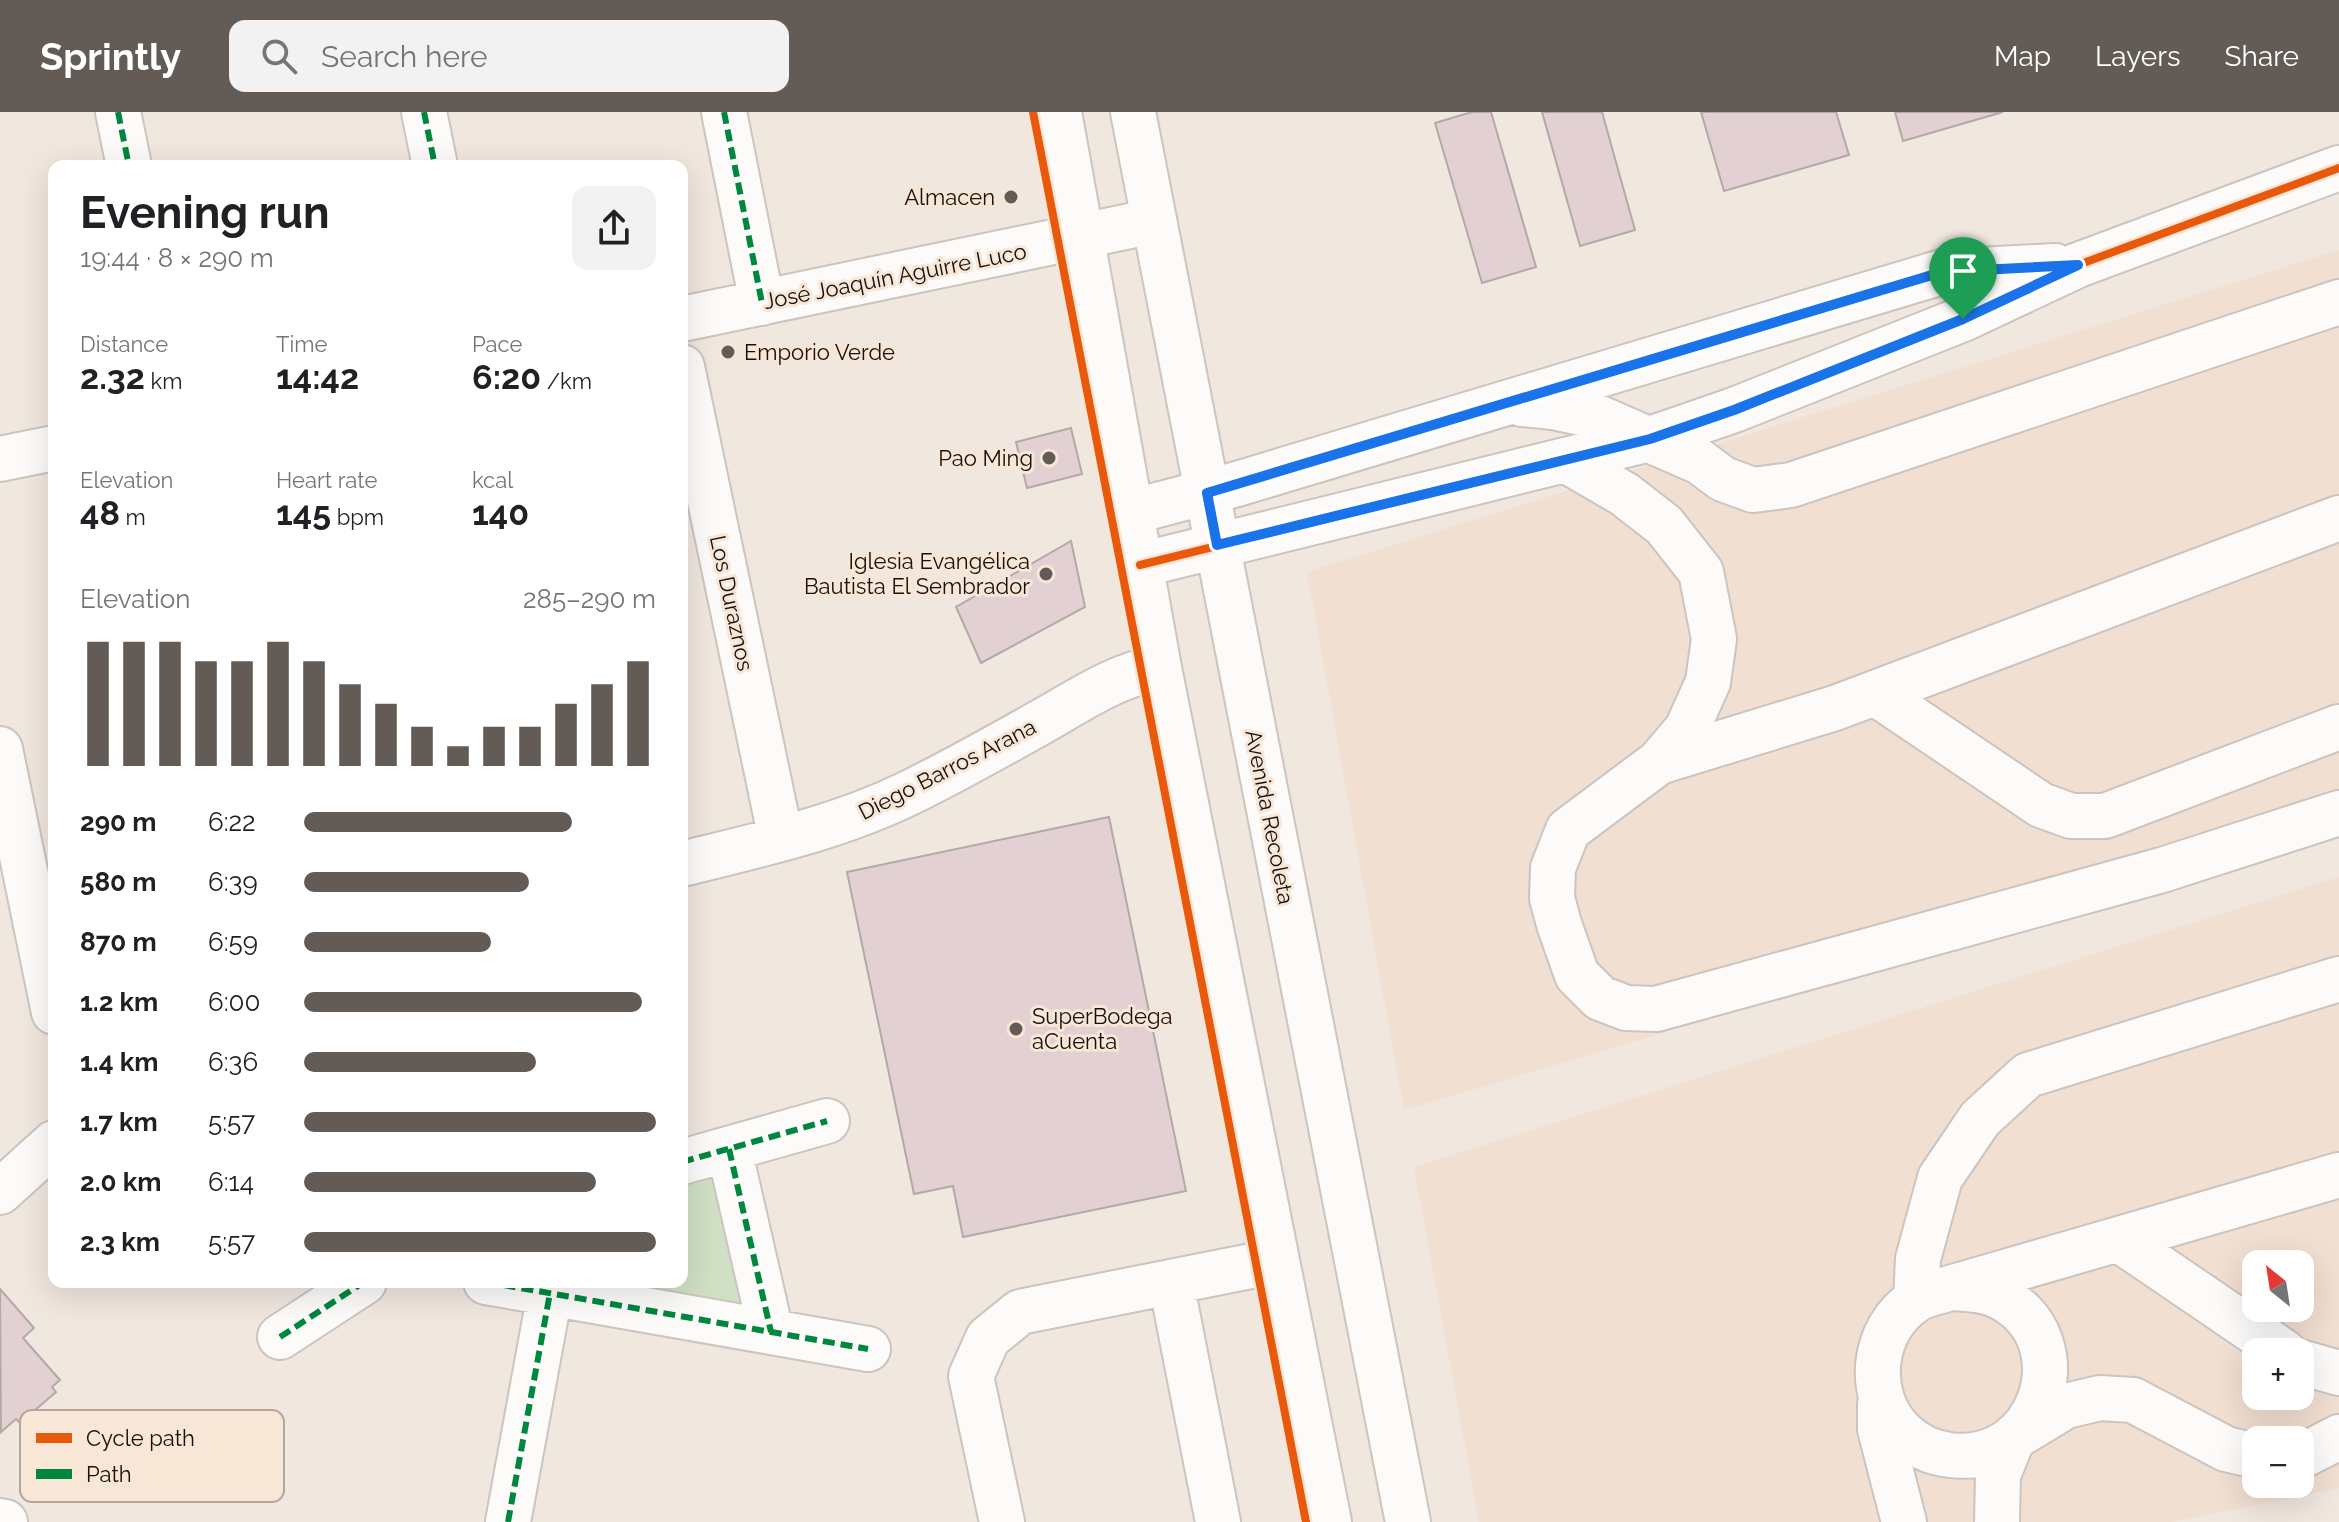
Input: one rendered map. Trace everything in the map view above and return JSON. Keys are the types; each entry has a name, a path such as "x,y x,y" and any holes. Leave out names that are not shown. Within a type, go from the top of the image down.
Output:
{"street":[{"path":"118,112 128,160"},
{"path":"424,112 434,160"},
{"path":"724,112 762,303"},
{"path":"1059,112 1159,668 1329,1522"},
{"name":"Avenida Recoleta","path":"1133,112 1408,1522"},
{"path":"1140,565 1650,439 1734,410 1949,324 2078,265 2339,168"},
{"name":"José Joaquín Aguirre Luco","path":"688,318 1154,221"},
{"path":"1131,512 1207,493 1942,272 2078,265"},
{"path":"1507,403 1553,407 1595,416 1700,462 1723,479 1753,490 1791,485 2339,302"},
{"name":"Los Duraznos","path":"688,396 781,839"},
{"path":"0,459 48,449"},
{"path":"1567,461 1624,494 1664,525 1701,572 1714,639 1708,682 1687,729 1659,762 1568,830 1553,868 1552,898 1577,975 1600,998 1626,1008 1656,1009 2162,870 2339,813"},
{"path":"1659,762 1875,693 2339,518"},
{"name":"Diego Barros Arana","path":"688,862 853,817 906,795 1103,687 1141,671 1159,668"},
{"path":"1875,693 2041,805 2071,816 2105,816 2339,727"},
{"path":"0,749 48,983"},
{"path":"1933,1294 1918,1259 1940,1178 1980,1119 2028,1075 2339,979"},
{"path":"688,1160 827,1121"},
{"path":"0,1192 48,1148"},
{"path":"729,1149 771,1332"},
{"path":"1904,1522 1880,1429 1877,1361 1889,1327 1933,1294 2339,1175"},
{"path":"2118,1239 2263,1338"},
{"path":"1002,1522 971,1376 988,1338 1020,1312 1276,1261"},
{"path":"1171,1282 1218,1522"},
{"path":"280,1337 355,1288"},
{"path":"521,1288 868,1349"},
{"path":"1933,1294 1978,1289 2004,1299 2025,1316 2039,1339 2046,1366 2043,1393 2032,1419 2013,1438 1998,1475 1997,1522"},
{"path":"508,1522 550,1293"},
{"path":"2314,1366 2339,1373"},
{"path":"1880,1398 1892,1422 1911,1441 1936,1454 1963,1457 1990,1452 2066,1406 2100,1398 2133,1400 2226,1449 2242,1453"}],"shaded area":[{"path":"2339,250 2339,832 1404,1110 1307,572"},
{"path":"2339,877 2339,1488 2314,1493 2314,1426 2242,1426 2242,1498 2290,1498 2173,1522 1479,1522 1414,1167"}],"green space":[{"path":"712,1172 747,1308 639,1288 688,1288 688,1178"}],"building":[{"path":"1472,112 1491,112 1536,267 1482,283 1435,123"},
{"path":"1542,112 1602,112 1635,230 1580,246"},
{"path":"1701,112 1836,112 1849,155 1724,191"},
{"path":"1895,112 2003,112 1903,141"},
{"name":"Pao Ming","path":"1071,428 1082,474 1027,488 1016,442"},
{"name":"Iglesia Evangélica Bautista El Sembrador","path":"1071,541 1085,607 981,663 956,607"},
{"name":"SuperBodega aCuenta","path":"1109,817 1186,1191 963,1237 953,1186 914,1194 847,872"},
{"path":"0,1289 34,1328 23,1338 60,1380 52,1387 56,1392 35,1410 20,1410 20,1423 16,1419 1,1432"}],"marked path":[{"path":"118,112 128,160"},
{"path":"424,112 434,160"},
{"path":"724,112 762,303"},
{"path":"688,1160 827,1121"},
{"path":"729,1149 771,1332"},
{"path":"280,1337 355,1288"},
{"path":"520,1288 868,1349"},
{"path":"508,1522 550,1293"}],"cycle path":[{"path":"1033,112 1306,1522"},
{"path":"1140,565 1650,439 1734,410 1963,319 2078,265 2339,168"}],"place":[{"name":"Almacen","path":"1011,197"},
{"name":"Emporio Verde","path":"728,352"},
{"name":"Pao Ming","path":"1049,458"},
{"name":"Iglesia Evangélica Bautista El Sembrador","path":"1046,574"},
{"name":"SuperBodega aCuenta","path":"1016,1029"}],"route":[{"path":"2078,265 1963,319 1734,410 1625,447 1217,545 1207,493 1942,272 2078,265"}]}
